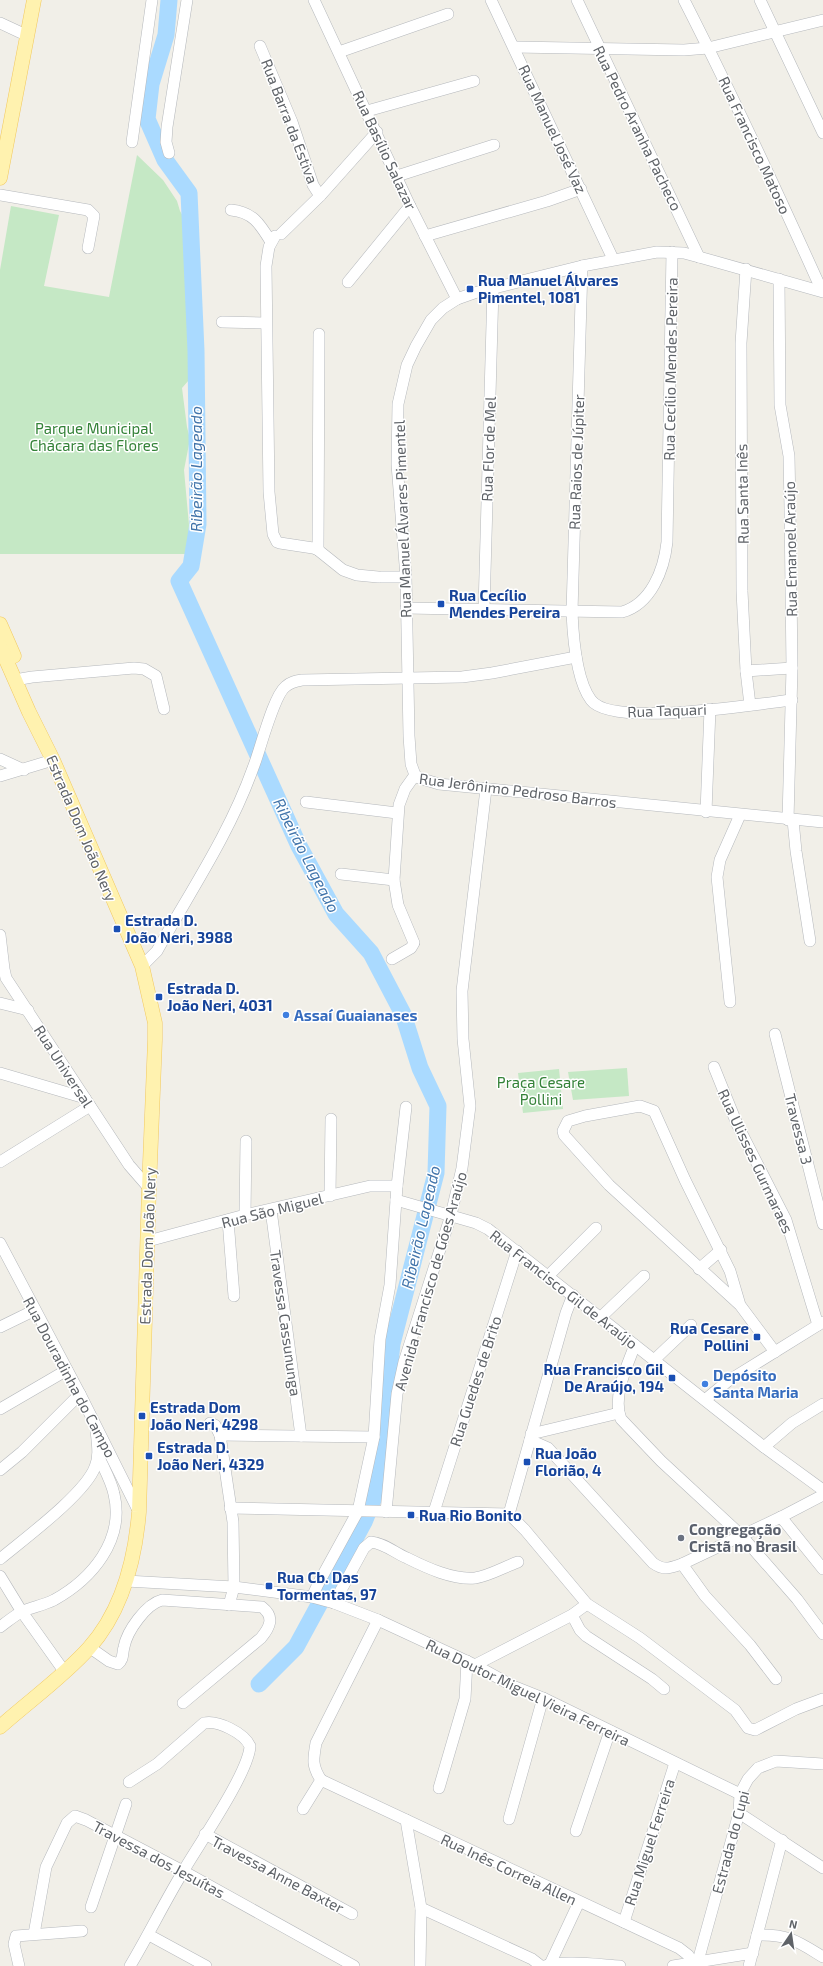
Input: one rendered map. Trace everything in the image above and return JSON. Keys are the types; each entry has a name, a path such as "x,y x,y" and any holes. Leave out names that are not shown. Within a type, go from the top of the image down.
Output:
{"main road":[{"path":"0,178 4,137 28,36 34,0"},
{"name":"Estrada Dom João Nery","path":"0,624 20,679"},
{"name":"Estrada Dom João Nery","path":"0,646 37,708 42,736 142,966 155,1023 139,1512 136,1539 126,1581 110,1617 89,1647 0,1727"}],"street":[{"path":"132,142 152,0"},
{"path":"169,153 166,142 166,127 187,0"},
{"name":"Rua Basílio Salazar","path":"314,0 377,132 410,206 457,299"},
{"name":"Rua Manuel José Vaz","path":"491,0 613,259"},
{"name":"Rua Pedro Aranha Pacheco","path":"577,0 699,256"},
{"name":"Rua Francisco Matoso","path":"684,0 799,238 822,291"},
{"path":"760,0 823,133"},
{"path":"339,52 448,14"},
{"path":"514,47 684,50 708,48 823,20"},
{"path":"0,23 28,36"},
{"name":"Rua Barra da Estiva","path":"260,46 292,122 313,185 320,196"},
{"path":"367,111 474,81"},
{"path":"377,132 320,196 276,237 266,266 265,323 269,492 273,534 277,542 318,550 344,570 357,575 406,577"},
{"path":"397,176 494,145"},
{"path":"425,236 547,201 581,189"},
{"path":"0,195 88,210 94,216 88,248"},
{"path":"348,282 410,206"},
{"path":"231,210 240,211 250,215 276,237"},
{"name":"Rua Manuel Álvares Pimentel","path":"415,775 410,757 406,577 397,464 398,404 407,364 422,333 431,320 443,308 457,299 492,288 613,259 657,252 672,252 699,256 822,291"},
{"name":"Rua Cecílio Mendes Pereira","path":"406,608 622,612 632,609 648,594 657,580 665,557 672,252"},
{"name":"Rua Raios de Júpiter","path":"576,657 572,612 582,266"},
{"name":"Rua Santa Inês","path":"746,270 741,351 742,591 746,671 750,705"},
{"name":"Rua Emanoel Araújo","path":"778,279 780,405 789,456 792,668 790,820 810,941"},
{"name":"Rua Flor de Mel","path":"484,609 492,288"},
{"path":"222,322 265,323"},
{"path":"318,334 318,550"},
{"path":"142,966 157,952 231,821 253,770 275,703 284,687 291,682 302,680 462,677 492,673 576,657"},
{"name":"Rua Taquari","path":"576,657 588,695 592,701 602,708 623,712 673,713 792,700"},
{"path":"20,679 134,668 144,669 156,676 164,709"},
{"path":"746,671 792,668"},
{"path":"706,812 710,709"},
{"path":"0,759 24,770"},
{"path":"0,776 53,760"},
{"name":"Rua Jerônimo Pedroso Barros","path":"392,959 411,948 414,943 398,905 394,880 397,813 401,798 415,775 419,778 439,784 706,812 823,822"},
{"name":"Avenida Francisco de Góes Araújo","path":"383,1512 397,1394 404,1362 451,1216 462,1168 470,1106 463,1039 462,990 486,789"},
{"path":"306,802 397,813"},
{"path":"730,1002 717,877 720,860 740,815"},
{"path":"341,874 394,880"},
{"name":"Rua Universal","path":"0,935 6,978 129,1165 149,1188"},
{"path":"0,1003 28,1010"},
{"name":"Travessa 3","path":"775,1034 823,1224"},
{"name":"Rua Ulisses Gurmaraes","path":"714,1067 737,1124 786,1220 821,1323"},
{"path":"3,1077 88,1102"},
{"path":"0,1162 88,1102"},
{"path":"740,1305 730,1271 685,1180 654,1111 640,1106 585,1116 568,1121 562,1131 564,1135 609,1185 740,1305 775,1352"},
{"name":"Avenida Francisco de Góes Araújo","path":"312,1597 318,1584 362,1511 374,1437 380,1339 390,1285 397,1186 406,1107"},
{"path":"330,1196 331,1119"},
{"path":"245,1215 246,1141"},
{"name":"Rua São Miguel","path":"148,1241 245,1215 370,1186 397,1186"},
{"name":"Rua Francisco Gil de Araújo","path":"396,1200 476,1223 488,1229 654,1360 706,1399 764,1447 823,1490"},
{"name":"Travessa Cassununga","path":"270,1210 301,1436"},
{"path":"228,1220 234,1296"},
{"path":"548,1276 596,1228"},
{"name":"Rua Douradinha do Campo","path":"0,1244 80,1394 139,1512"},
{"path":"699,1269 720,1250"},
{"name":"Rua Guedes de Brito","path":"434,1512 517,1251"},
{"path":"601,1317 644,1276"},
{"path":"509,1514 573,1295"},
{"path":"0,1327 35,1310"},
{"path":"706,1399 728,1381 821,1323"},
{"path":"654,1360 691,1325"},
{"path":"635,1345 619,1397 619,1413 621,1419 631,1431 741,1536 797,1599 823,1634"},
{"path":"0,1409 67,1370"},
{"path":"0,1470 22,1452 80,1394"},
{"path":"764,1447 792,1423 823,1404"},
{"path":"531,1437 619,1413"},
{"path":"210,1424 215,1425 220,1435 230,1508 234,1549 234,1587 229,1605"},
{"path":"0,1559 74,1495 92,1475 96,1466 98,1454 96,1428"},
{"path":"220,1435 374,1437"},
{"path":"531,1437 554,1454 659,1567 667,1570 781,1517 823,1495"},
{"path":"0,1627 22,1612 39,1607 71,1590 98,1565 108,1549 114,1530 116,1501 111,1483 98,1454"},
{"path":"230,1508 509,1514 525,1530 590,1606 640,1638 735,1710 746,1726 750,1729 755,1730 796,1709 823,1699"},
{"path":"781,1517 823,1569"},
{"path":"334,1603 364,1548 371,1542 382,1545 407,1559 461,1578 476,1578 518,1562"},
{"path":"682,1564 705,1596 750,1645 776,1679"},
{"path":"0,1576 22,1612 64,1671"},
{"name":"Rua Doutor Miguel Vieira Ferreira","path":"126,1581 234,1587 312,1597 334,1603 378,1620 471,1663 513,1686 543,1698 740,1794"},
{"path":"89,1647 109,1661 118,1664 123,1657 128,1635 149,1605 162,1600 262,1607 268,1612 271,1619 268,1629 261,1638 183,1704"},
{"path":"439,1788 465,1699 471,1663 572,1616 590,1606"},
{"path":"572,1616 586,1636 652,1679 664,1689"},
{"path":"303,1809 321,1780 314,1770 313,1760 316,1743 378,1620"},
{"path":"509,1819 543,1698"},
{"path":"129,1782 157,1764 204,1723 211,1722 218,1724 243,1737 250,1746 248,1757 236,1781 183,1871 130,1966"},
{"path":"576,1831 610,1731"},
{"name":"Estrada do Cupi","path":"696,1962 739,1813 740,1794 748,1779 758,1768 767,1763 786,1760 823,1764"},
{"name":"Rua Miguel Ferreira","path":"624,1922 675,1762"},
{"name":"Rua Inês Correia Allen","path":"321,1780 679,1948 696,1962"},
{"path":"90,1907 126,1804"},
{"path":"739,1813 823,1868"},
{"name":"Travessa dos Jesuítas","path":"34,1934 46,1868 66,1823 75,1816 80,1817 183,1871 337,1961 354,1966"},
{"path":"406,1820 421,1908 420,1966"},
{"name":"Travessa Anne Baxter","path":"205,1834 352,1914"},
{"path":"749,1966 782,1840"},
{"path":"545,1965 579,1902"},
{"path":"421,1908 545,1965 620,1966"},
{"path":"19,1966 14,1938 19,1934 82,1931"},
{"path":"148,1935 206,1966"},
{"path":"757,1935 775,1935 786,1937 823,1958"},
{"path":"673,1966 753,1953"}],"green space":[{"name":"Parque Municipal Chácara das Flores","path":"137,155 163,180 177,201 185,220 188,245 186,294 188,330 195,348 192,364 195,373 182,388 190,439 184,470 189,525 187,554 0,554 0,270 11,206 59,215 44,286 109,297"},
{"path":"627,1068 629,1096 573,1100 568,1072"},
{"name":"Praça Cesare Pollini","path":"559,1069 563,1109 523,1113 518,1073"}],"waterway":[{"name":"Ribeirão Lageado","path":"169,0 166,35 151,84 147,119 165,160 189,193 196,351 198,524 191,566 179,581 299,846 336,914 371,953 403,1014 420,1068 438,1106 436,1173 392,1344 376,1492 364,1522 296,1647 259,1684"}],"place":[{"name":"Rua Manuel Álvares Pimentel, 1081","path":"470,289"},
{"name":"Rua Cecílio Mendes Pereira","path":"441,604"},
{"name":"Estrada D. João Neri, 3988","path":"117,929"},
{"name":"Estrada D. João Neri, 4031","path":"159,997"},
{"name":"Assaí Guaianases","path":"286,1015"},
{"name":"Rua Cesare Pollini","path":"757,1337"},
{"name":"Rua Francisco Gil De Araújo, 194","path":"672,1378"},
{"name":"Depósito Santa Maria","path":"705,1384"},
{"name":"Estrada Dom João Neri, 4298","path":"142,1416"},
{"name":"Estrada D. João Neri, 4329","path":"149,1456"},
{"name":"Rua João Florião, 4","path":"527,1462"},
{"name":"Rua Rio Bonito","path":"411,1515"},
{"name":"Congregação Cristã no Brasil","path":"681,1538"},
{"name":"Rua Cb. Das Tormentas, 97","path":"269,1586"}]}
